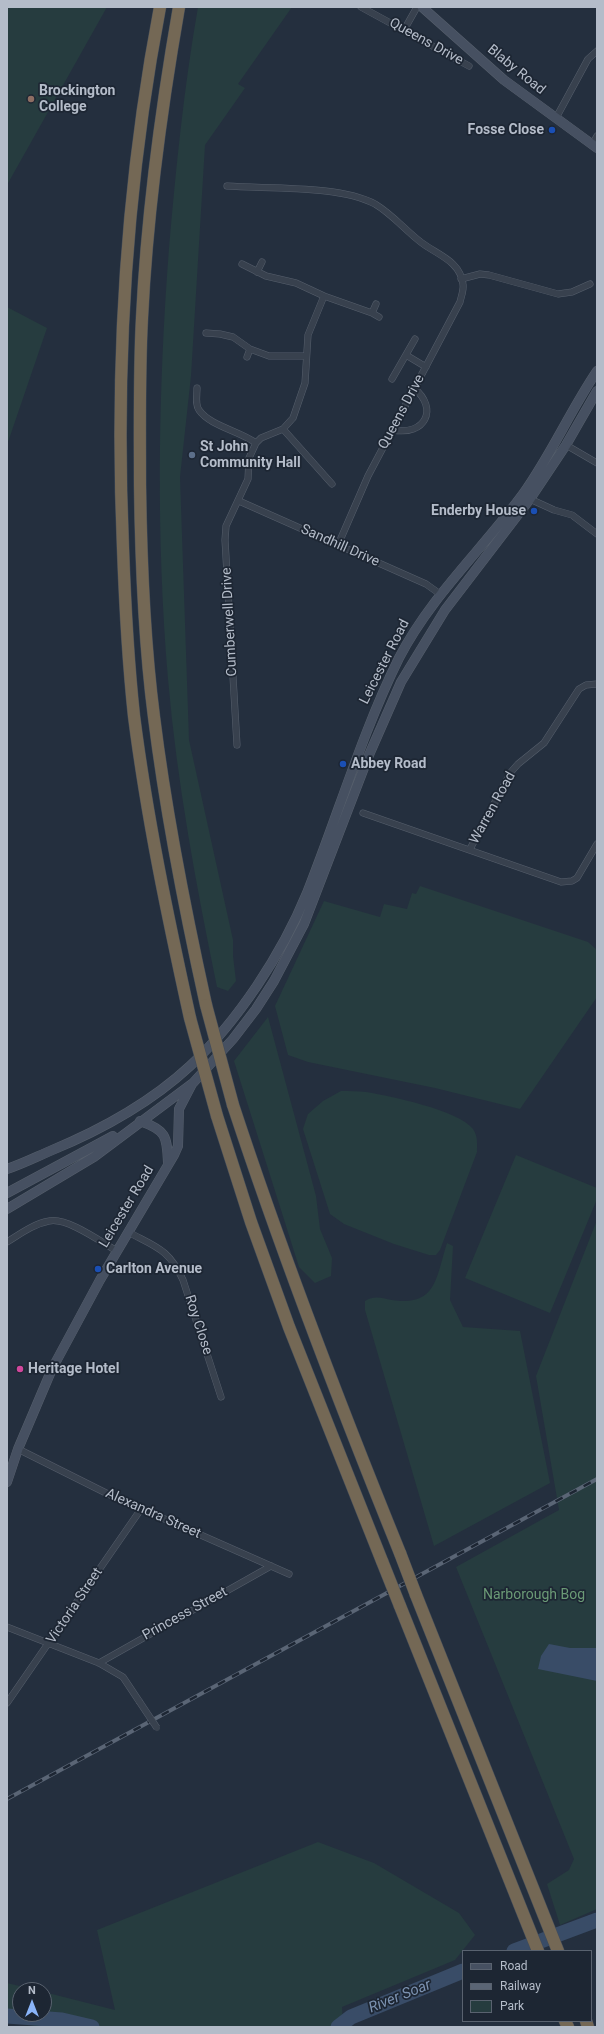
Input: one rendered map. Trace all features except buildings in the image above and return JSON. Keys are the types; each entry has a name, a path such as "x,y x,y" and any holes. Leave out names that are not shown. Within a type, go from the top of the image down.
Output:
{"highway":[{"path":"160,7 144,102 128,246 123,321 120,486 126,618 134,713 158,864 190,1018 216,1116 251,1222 289,1327 538,1950"},
{"path":"179,7 155,164 146,262 140,379 141,520 147,648 156,737 178,867 206,1005 233,1105 270,1216 310,1326 558,1950"}],"main road":[{"name":"Blaby Road","path":"422,7 504,80 595,147"},
{"name":"Leicester Road","path":"7,1169 91,1134 116,1121 141,1104 189,1067 222,1032 249,996 268,968 296,917 377,706 403,652 440,594 523,495 557,441 597,371"},
{"name":"Leicester Road","path":"7,1482 18,1449 52,1369 117,1251 168,1162 174,1155 178,1146 179,1109 193,1083 233,1039 256,1008 274,981 304,924 369,756 402,682 445,610 530,499 566,445 597,391"},
{"path":"7,1209 94,1157 137,1123 193,1083"},
{"name":"Leicester Road","path":"137,1123 156,1127 162,1133 168,1147 168,1162"},
{"path":"7,1193 137,1123"}],"street":[{"name":"Queens Drive","path":"361,7 469,66"},
{"path":"404,30 417,7"},
{"path":"556,118 588,59 597,51"},
{"path":"595,147 597,136"},
{"path":"227,186 334,192 360,198 376,204 422,243 451,262 458,270 461,279 480,274 489,275 558,294 572,292 590,284"},
{"path":"257,272 262,262"},
{"path":"242,264 266,276 296,283 324,296 372,313 379,317"},
{"name":"Queens Drive","path":"338,545 368,476 460,302 463,285 461,279"},
{"path":"196,388 196,405 199,411 221,426 245,434 256,443 261,438 283,430 293,418 305,383 308,335 324,296"},
{"path":"372,313 376,304"},
{"path":"206,334 220,334 233,337 250,349 269,356 306,356"},
{"path":"392,380 415,339"},
{"path":"247,357 250,349"},
{"path":"406,354 426,367"},
{"path":"393,430 414,430 423,424 426,419 425,401 414,388"},
{"path":"283,430 332,484"},
{"name":"Cumberwell Drive","path":"236,745 225,540 226,526 248,479 249,458 256,443"},
{"path":"566,445 597,463"},
{"path":"530,499 554,510 572,515 597,534"},
{"name":"Sandhill Drive","path":"239,501 426,584 440,594"},
{"name":"Warren Road","path":"470,849 511,772 518,764 544,743 579,689 586,685 597,684"},
{"path":"363,813 566,882 572,881 581,874 597,844"},
{"path":"7,1242 32,1226 55,1220 68,1224 117,1251"},
{"name":"Roy Close","path":"128,1232 162,1251 176,1265 183,1280 221,1397"},
{"name":"Alexandra Street","path":"18,1449 141,1508 289,1574"},
{"name":"Victoria Street","path":"7,1703 141,1508"},
{"name":"Princess Street","path":"99,1662 271,1566"},
{"path":"7,1627 99,1662 123,1677 157,1728"}],"green space":[{"name":"Brockington College","path":"7,7 107,7 7,185"},
{"path":"198,7 292,7 238,84 245,88 205,145 191,376 180,477 189,740 233,940 236,981 228,991 217,987 188,834 176,757 164,625 160,517 161,410 165,302 169,248 181,127"},
{"path":"7,307 47,328 7,445"},
{"path":"420,886 588,942 597,950 597,997 520,1109 435,1088 308,1062 288,1055 275,1006 324,901 380,917 384,904 407,909 412,893 416,894"},
{"path":"268,1017 316,1196 320,1229 332,1258 331,1276 315,1283 299,1267 234,1061"},
{"path":"341,1091 366,1092 423,1105 439,1110 465,1122 475,1132 477,1152 440,1250 436,1255 429,1255 394,1244 344,1224 330,1214 303,1129 308,1114 323,1101"},
{"path":"516,1155 597,1188 597,1199 550,1313 465,1278"},
{"name":"Narborough Bog","path":"597,1220 597,1909 560,1925 547,1884 569,1870 574,1859 456,1567 559,1510 536,1376"},
{"path":"447,1243 453,1246 450,1300 463,1327 520,1331 550,1483 434,1546 365,1310 365,1301 372,1298 378,1298 407,1301 418,1299 426,1294 437,1278"},
{"path":"318,1842 374,1863 459,1913 475,1935 455,1960 342,2007 343,2025 340,2027 38,2027 16,2022 52,2022 52,1994 115,2010 97,1930"},
{"path":"7,1983 12,1984 12,2021 7,2020"}],"water":[{"path":"549,1644 570,1648 597,1648 597,1681 538,1669 541,1656"}],"waterway":[{"name":"River Soar","path":"517,1950 597,1920"},
{"name":"River Soar","path":"338,2027 351,2017 462,1971"},
{"name":"River Soar","path":"7,2016 62,2020 92,2027"}],"railway":[{"path":"7,1799 597,1479"}],"place":[{"name":"Brockington College","path":"31,99"},
{"name":"Fosse Close","path":"552,130"},
{"name":"St John Community Hall","path":"192,455"},
{"name":"Enderby House","path":"534,511"},
{"name":"Abbey Road","path":"343,764"},
{"name":"Carlton Avenue","path":"98,1269"},
{"name":"Heritage Hotel","path":"20,1369"}]}
